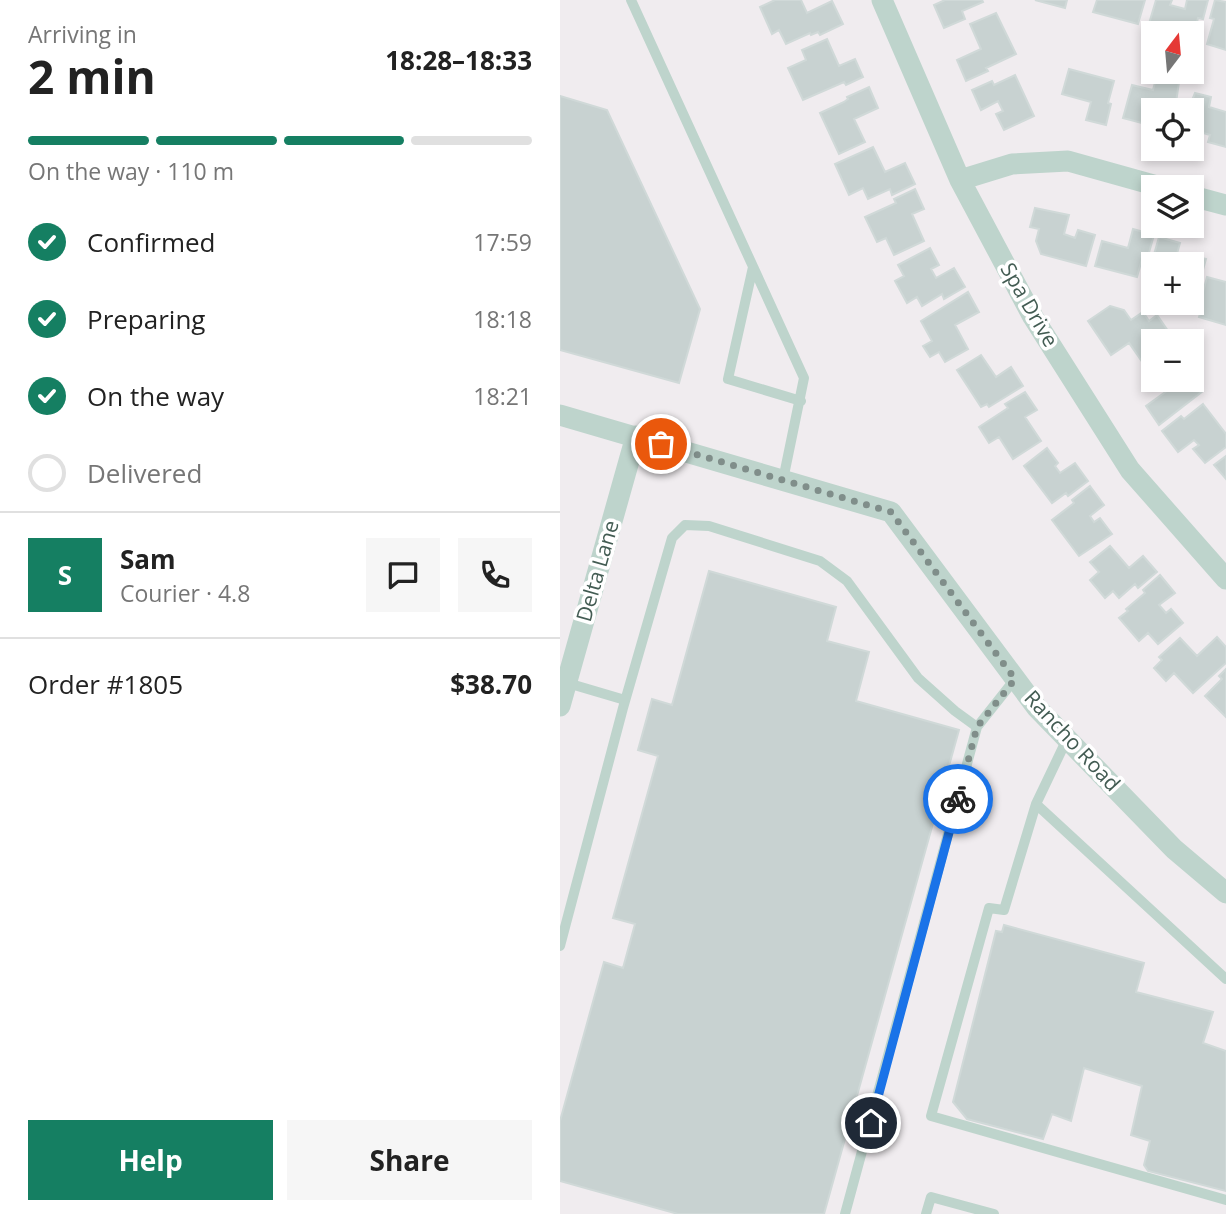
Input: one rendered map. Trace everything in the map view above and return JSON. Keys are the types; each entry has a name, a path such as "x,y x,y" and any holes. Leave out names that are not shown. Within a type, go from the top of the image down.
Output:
{"street":[{"name":"Spa Drive","path":"882,0 960,180 1033,317 1130,470 1226,579"},
{"path":"960,180 1012,164 1068,161 1141,181"},
{"path":"1204,199 1226,205"},
{"name":"Rancho Road","path":"560,415 891,512 1037,708 1174,849 1226,893"},
{"name":"Delta Lane","path":"560,706 563,681 636,436"}],"lane":[{"path":"631,0 804,378 783,480"},
{"path":"753,267 728,379 801,401"},
{"path":"560,946 625,700 672,538 685,525 709,526 820,561 847,581 918,678 977,727"},
{"path":"845,1214 977,727 1015,679"},
{"path":"563,681 625,700"},
{"path":"1067,739 1036,804 1004,910 989,908 931,1116 1226,1200"},
{"path":"1036,804 1226,979"},
{"path":"926,1214 930,1197 994,1214"}],"building":[{"path":"775,0 801,0 807,13 832,1 843,24 820,35 818,32 811,35 810,33 786,44 779,30 772,34 760,7"},
{"path":"945,0 983,2 962,11 965,19 944,28 934,5"},
{"path":"1035,0 1067,0 1065,8"},
{"path":"1097,0 1145,0 1138,24 1093,12"},
{"path":"1156,0 1172,0 1170,5 1185,9 1187,0 1208,0 1203,19 1150,21"},
{"path":"1215,0 1226,2 1226,50 1207,44 1214,19 1210,18"},
{"path":"996,13 1016,54 966,81 957,60 981,49 970,24"},
{"path":"827,39 839,66 855,59 863,77 846,85 844,82 803,100 788,68 806,60 802,50"},
{"path":"1069,69 1114,81 1106,125 1086,120 1091,102 1062,94"},
{"path":"1015,75 1034,116 1004,130 996,114 1003,111 998,101 981,110 972,90 992,81 994,85"},
{"path":"1155,84 1179,84 1177,98 1141,98 1141,123 1123,118 1132,85 1153,90"},
{"path":"869,87 878,108 854,119 865,142 839,154 820,113"},
{"path":"1195,93 1211,97 1209,107 1226,112 1226,147 1208,142 1210,135 1204,133 1204,98 1193,98"},
{"path":"560,96 607,110 700,309 679,383 560,350"},
{"path":"873,147 885,172 905,163 915,184 892,195 890,189 868,199 863,188 849,195 835,164"},
{"path":"915,189 924,209 912,214 924,241 894,255 886,238 877,242 865,217 896,203 894,199"},
{"path":"1035,208 1069,215 1064,234 1075,238 1078,230 1095,235 1086,266 1041,254 1036,241 1039,229 1030,227"},
{"path":"1133,229 1141,231 1141,238 1153,238 1149,252 1141,252 1137,277 1095,266 1102,241 1128,248"},
{"path":"1159,238 1180,243 1178,252 1155,252"},
{"path":"930,248 939,265 931,269 936,278 954,268 965,287 944,299 942,294 922,306 917,297 907,303 895,281 904,276 898,265"},
{"path":"1207,277 1226,282 1226,325 1199,317 1204,315 1204,288"},
{"path":"968,292 979,312 955,325 968,349 945,362 939,352 930,357 923,346 932,341 921,321"},
{"path":"1110,306 1124,310 1131,320 1141,313 1149,321 1157,315 1167,329 1141,329 1141,360 1129,343 1111,355 1088,321"},
{"path":"981,355 996,377 1011,367 1023,386 989,407 987,404 981,407 957,370"},
{"path":"1025,392 1037,410 1025,417 1041,441 1013,459 999,437 989,443 979,427 1008,408 1005,404"},
{"path":"1165,392 1202,392 1159,425 1146,406"},
{"path":"1203,404 1226,434 1226,447 1205,463 1193,449 1199,445 1194,440 1178,452 1162,431"},
{"path":"1047,448 1058,463 1055,466 1060,473 1075,463 1088,481 1068,496 1066,493 1052,503 1024,466"},
{"path":"1226,456 1226,479 1214,465"},
{"path":"1090,486 1104,505 1090,516 1094,522 1100,518 1112,534 1079,556 1052,520"},
{"path":"1110,546 1129,568 1143,556 1157,572 1138,588 1135,584 1119,598 1113,591 1105,598 1090,580 1099,572 1090,562"},
{"path":"709,571 836,607 827,641 869,652 856,701 959,730 824,1214 678,1214 560,1181 560,1121 604,962 623,968 635,924 613,918 658,756 638,750 652,699 672,705"},
{"path":"1160,575 1175,593 1159,605 1166,613 1171,609 1183,623 1158,644 1148,633 1139,641 1119,618"},
{"path":"1217,637 1226,647 1226,663 1193,693 1174,673 1166,681 1154,668 1162,660 1159,657 1180,638 1197,656"},
{"path":"1226,669 1226,717 1205,696 1222,679 1219,676"},
{"path":"1004,925 1144,963 1136,992 1213,1012 1203,1043 1226,1051 1226,1191 1148,1171 1144,1165 1150,1141 1131,1135 1142,1086 1084,1068 1071,1121 1052,1114 1043,1139 967,1119 953,1102 996,931 1002,932"}],"way so far":[{"path":"661,444 891,512 1015,679 977,727 958,799"}],"route":[{"path":"871,1123 958,799"}]}
